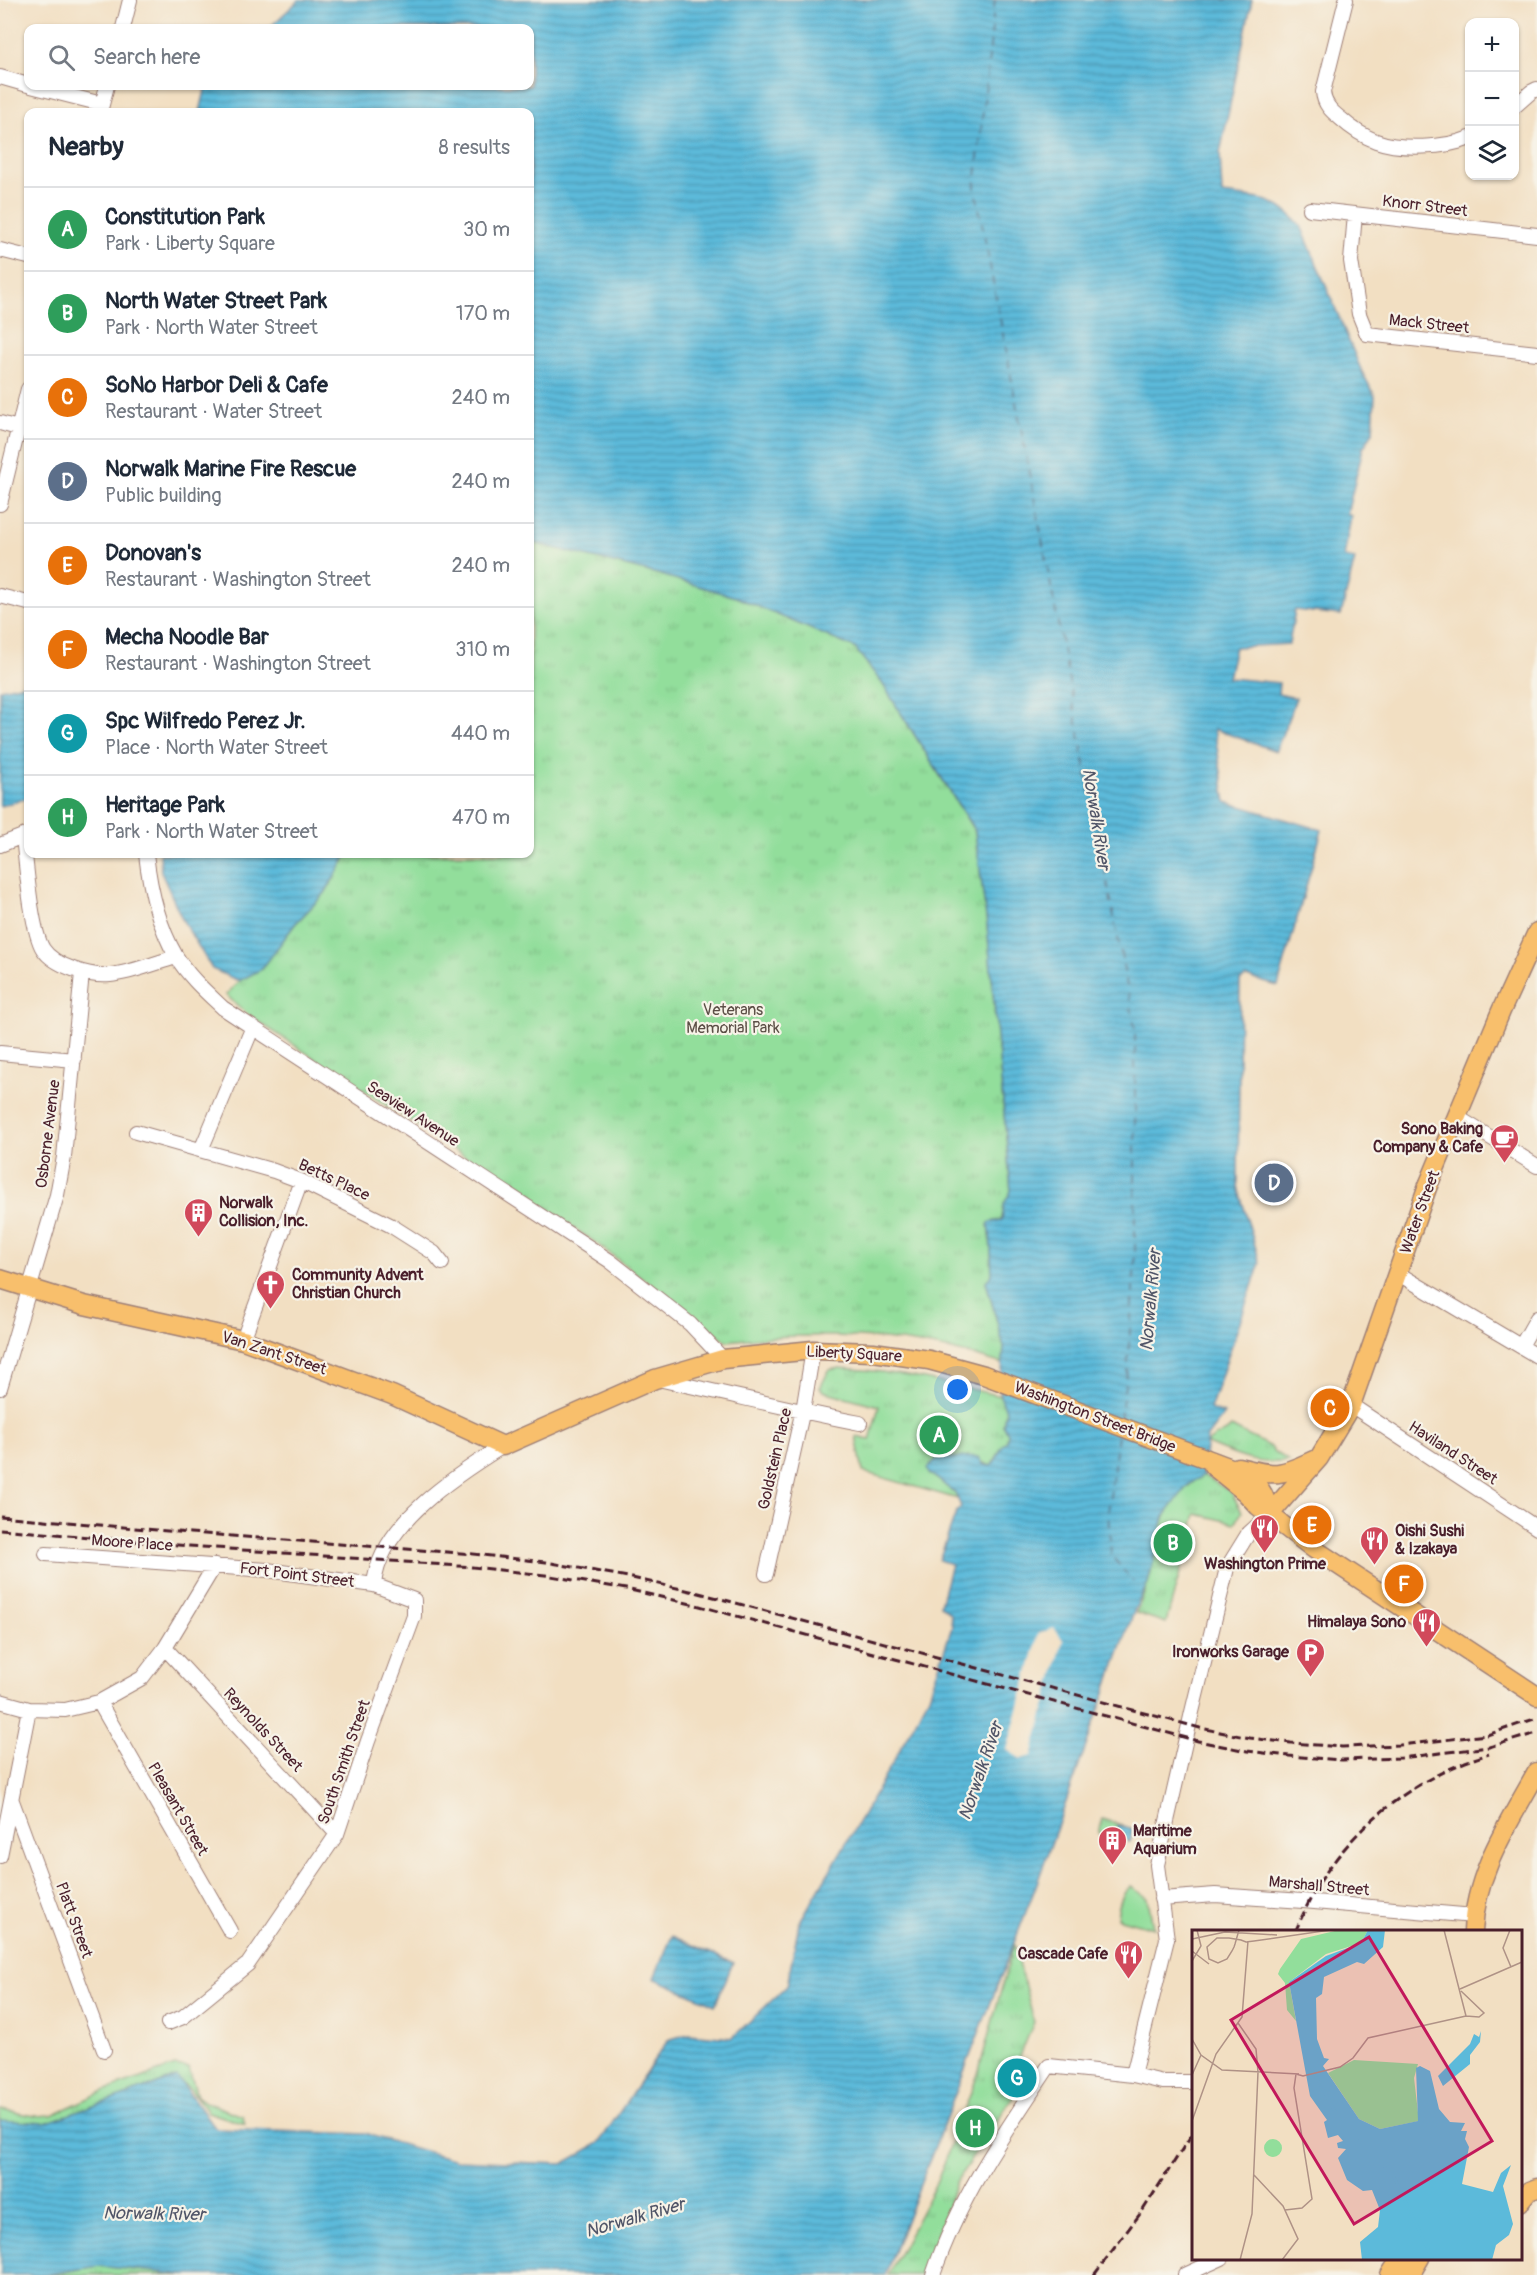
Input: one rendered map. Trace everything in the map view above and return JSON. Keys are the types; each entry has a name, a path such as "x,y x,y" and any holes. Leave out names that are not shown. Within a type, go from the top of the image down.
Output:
{"main road":[{"name":"Water Street","path":"1269,1515 1319,1458 1350,1405 1427,1188 1501,1011 1537,932"},
{"name":"Van Zant Street","path":"0,1279 84,1305 243,1340 392,1395 503,1446"},
{"name":"Liberty Square","path":"723,1359 813,1350 873,1352 929,1360 984,1375"},
{"name":"Fort Point Street","path":"503,1446 655,1379 723,1359"},
{"name":"Washington Street Bridge","path":"984,1375 1224,1464"},
{"path":"1224,1464 1273,1475 1288,1472 1319,1458"},
{"path":"1206,1459 1269,1515 1314,1549 1537,1696"},
{"path":"1224,1464 1247,1476 1263,1492 1267,1498 1269,1515"},
{"path":"1474,1924 1484,1871 1496,1844 1537,1772"},
{"path":"1390,2275 1400,2260"},
{"path":"1410,2275 1419,2260"}],"street":[{"path":"124,24 130,0"},
{"path":"1346,0 1323,92 1323,98 1332,111 1360,133 1379,142 1413,146 1449,145 1465,140"},
{"path":"0,77 24,83"},
{"path":"1519,103 1537,89"},
{"path":"45,90 101,108 106,90"},
{"name":"Knorr Street","path":"1310,209 1537,235"},
{"name":"Mack Street","path":"1355,214 1351,261 1359,314 1367,334 1537,353"},
{"path":"0,250 24,256"},
{"path":"0,423 24,430 0,504"},
{"path":"0,596 24,602"},
{"path":"0,844 24,836"},
{"path":"29,858 37,936 44,951 82,973 111,975 176,957"},
{"name":"Seaview Avenue","path":"146,858 149,883 160,921 176,957 200,987 223,1008 610,1262 690,1324 723,1359"},
{"name":"Osborne Avenue","path":"0,1388 57,1195 64,1157 82,973"},
{"path":"201,1150 252,1029"},
{"path":"0,1053 74,1060"},
{"path":"1457,1117 1537,1166"},
{"name":"Betts Place","path":"136,1132 274,1171 301,1181 390,1225 434,1253 442,1263"},
{"path":"243,1340 301,1181"},
{"path":"1397,1274 1537,1356"},
{"path":"1521,1346 1537,1318"},
{"name":"Goldstein Place","path":"766,1574 803,1411 813,1350"},
{"path":"655,1379 860,1423"},
{"name":"Haviland Street","path":"1350,1405 1537,1528"},
{"name":"Fort Point Street","path":"0,1701 29,1709 65,1710 99,1702 142,1678 165,1648 215,1565 374,1585 375,1569 391,1541 415,1511 454,1477 503,1446"},
{"path":"1133,2075 1167,1940 1157,1865 1227,1568 1248,1534 1269,1515"},
{"name":"Moore Place","path":"46,1554 215,1565"},
{"name":"South Smith Street","path":"168,2023 183,2017 248,1964 337,1834 414,1616 414,1600 374,1585"},
{"name":"Reynolds Street","path":"165,1648 337,1834"},
{"name":"Pleasant Street","path":"99,1702 230,1931"},
{"path":"0,1856 29,1709"},
{"name":"Platt Street","path":"12,1801 104,2050"},
{"name":"Marshall Street","path":"1161,1899 1215,1895 1287,1899 1474,1924"},
{"path":"933,2275 972,2186 1049,2066 1133,2075 1163,2082 1192,2082"},
{"path":"1185,2275 1220,2260"}],"green space":[{"name":"Veterans Memorial Park","path":"534,543 658,574 736,597 855,648 882,683 975,832 987,925 1011,1192 1004,1204 1002,1220 990,1222 988,1225 992,1275 986,1282 1004,1347 1003,1364 935,1347 866,1338 797,1336 727,1341 589,1238 248,1015 226,995 239,981 262,969 295,924 325,893 346,858 534,858"},
{"path":"840,1368 901,1375 1000,1396 1006,1410 1003,1424 1008,1433 1007,1441 991,1466 968,1456 954,1459 938,1458 929,1474 955,1492 958,1499 863,1472 856,1437 870,1440 879,1406 823,1391 820,1388 829,1370"},
{"path":"1231,1427 1271,1447 1289,1461 1256,1461 1207,1444"},
{"path":"1203,1475 1231,1492 1242,1512 1235,1523 1196,1514 1166,1623 1136,1613 1148,1583 1159,1535 1168,1510 1187,1487"},
{"path":"1102,1819 1133,1829 1130,1842 1098,1833"},
{"path":"1131,1887 1148,1898 1153,1928 1117,1918 1122,1897"},
{"path":"1014,1943 1034,2022 1018,2061 1026,2077 956,2182 922,2275 888,2275 938,2179 978,2074"},
{"path":"175,2066 189,2068 197,2096 205,2102 243,2116 245,2124 208,2112 190,2089 178,2080 55,2129 0,2125 0,2110 35,2116 52,2115 104,2091"},
{"path":"98,2266 187,2275 44,2275"}],"water":[{"name":"Norwalk River","path":"299,0 1252,0 1220,153 1222,194 1256,198 1274,204 1292,216 1301,226 1362,372 1375,396 1373,432 1363,448 1347,514 1351,516 1344,557 1355,559 1341,615 1295,610 1289,644 1235,647 1228,678 1279,683 1278,694 1296,698 1276,751 1214,729 1226,802 1322,830 1278,986 1246,977 1240,981 1238,1187 1260,1263 1210,1409 1224,1414 1207,1437 1203,1475 1187,1486 1164,1517 1148,1583 1135,1609 1036,1886 885,2275 187,2275 98,2266 44,2275 0,2275 0,2120 45,2123 177,2077 216,2129 366,2134 456,2160 563,2164 599,2143 668,2040 688,2034 732,2038 787,1986 799,1923 882,1782 929,1696 952,1627 950,1614 940,1605 951,1564 939,1560 957,1510 961,1507 955,1492 929,1474 927,1468 938,1458 969,1456 979,1457 983,1464 991,1466 1007,1441 1008,1433 1003,1425 1006,1410 1000,1396 1004,1347 986,1281 992,1275 988,1225 990,1222 1002,1220 1004,1204 1011,1191 987,925 975,831 882,683 855,648 736,597 658,574 534,543 534,108 201,108 205,90 534,90 534,24 273,24"},
{"path":"24,684 24,799 0,806 0,689"},
{"path":"160,858 346,858 325,893 295,924 262,969 239,981 212,969 182,919 161,872"},
{"path":"1117,1825 1133,1829 1130,1842 1114,1837"},
{"path":"672,1936 733,1963 715,2005 654,1978"}],"pier":[{"path":"1054,1628 1063,1640 1032,1756 1021,1759 1007,1750 1039,1633"}],"ferry route":[{"path":"995,0 975,187 1135,1028 1135,1263 1127,1371 1120,1419"},
{"path":"1118,1435 1108,1513 1111,1555 1133,1582"}],"railway":[{"path":"0,1516 473,1554 546,1562 699,1593 1200,1728 1250,1738 1342,1747 1400,1745 1487,1735 1537,1718"},
{"path":"0,1529 472,1567 545,1575 626,1589 696,1605 1198,1741 1247,1751 1342,1760 1401,1758 1489,1747 1537,1733"},
{"path":"1296,1930 1325,1874 1358,1834 1377,1816 1418,1785 1489,1754"},
{"path":"1094,2275 1143,2210 1192,2134"}],"place":[{"name":"Sono Baking Company & Cafe","path":"1504,1164"},
{"name":"Norwalk Marine Fire Rescue","path":"1274,1183"},
{"name":"Norwalk Collision, Inc.","path":"198,1238"},
{"name":"Community Advent Christian Church","path":"271,1310"},
{"name":"SoNo Harbor Deli & Cafe","path":"1330,1408"},
{"name":"Constitution Park","path":"939,1435"},
{"name":"Donovan's","path":"1312,1525"},
{"name":"North Water Street Park","path":"1173,1543"},
{"name":"Washington Prime","path":"1265,1554"},
{"name":"Oishi Sushi & Izakaya","path":"1374,1566"},
{"name":"Mecha Noodle Bar","path":"1404,1584"},
{"name":"Himalaya Sono","path":"1427,1648"},
{"name":"Ironworks Garage","path":"1310,1678"},
{"name":"Maritime Aquarium","path":"1112,1866"},
{"name":"Cascade Cafe","path":"1129,1980"},
{"name":"Spc Wilfredo Perez Jr.","path":"1017,2078"},
{"name":"Heritage Park","path":"975,2128"}]}
